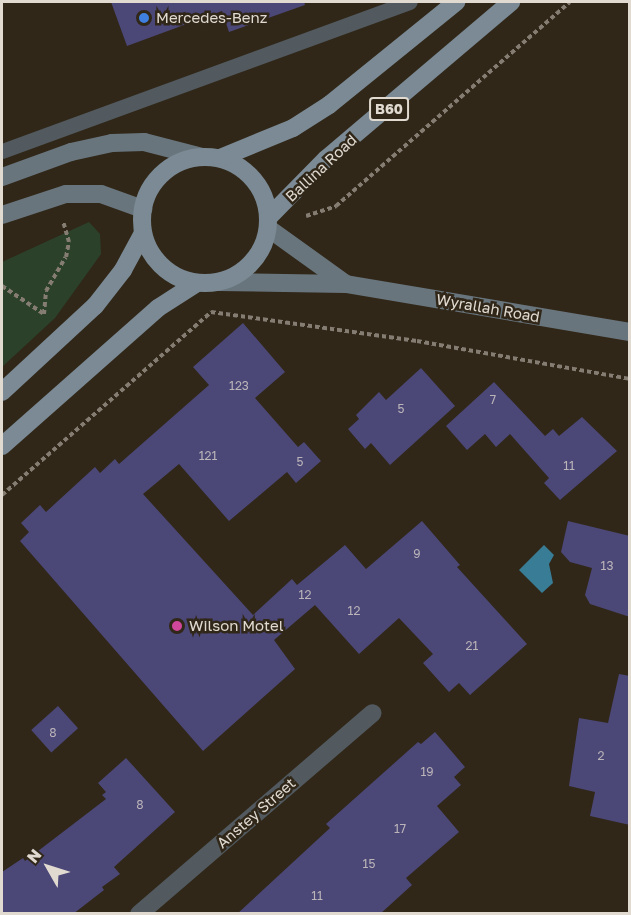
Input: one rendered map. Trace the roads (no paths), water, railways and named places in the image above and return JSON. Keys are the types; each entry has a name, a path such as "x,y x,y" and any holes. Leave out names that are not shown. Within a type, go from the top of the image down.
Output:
{"main road":[{"name":"Ballina Road","path":"268,223 326,159 511,2"},
{"name":"B60","path":"268,223 265,241 248,266 219,282 196,283 182,279 156,260 143,233 143,209 159,177 174,165 211,158 293,128 329,105 447,4"},
{"path":"2,177 71,152 112,143 144,142 211,158 251,176 266,202 268,223"},
{"path":"2,215 66,194 100,194 143,209"},
{"name":"Wyrallah Road","path":"268,223 346,284"},
{"name":"B60","path":"2,392 95,306 123,270 143,233"},
{"name":"Wyrallah Road","path":"219,282 346,284 630,332"},
{"path":"2,446 158,308 196,283"}],"street":[{"name":"Anstey Street","path":"139,914 373,713"}],"lane":[{"path":"2,151 410,2"}],"water":[{"path":"544,545 554,555 549,564 553,583 542,593 519,570"}],"place":[{"name":"Mercedes-Benz","path":"144,18"},
{"name":"Wilson Motel","path":"177,626"}]}
